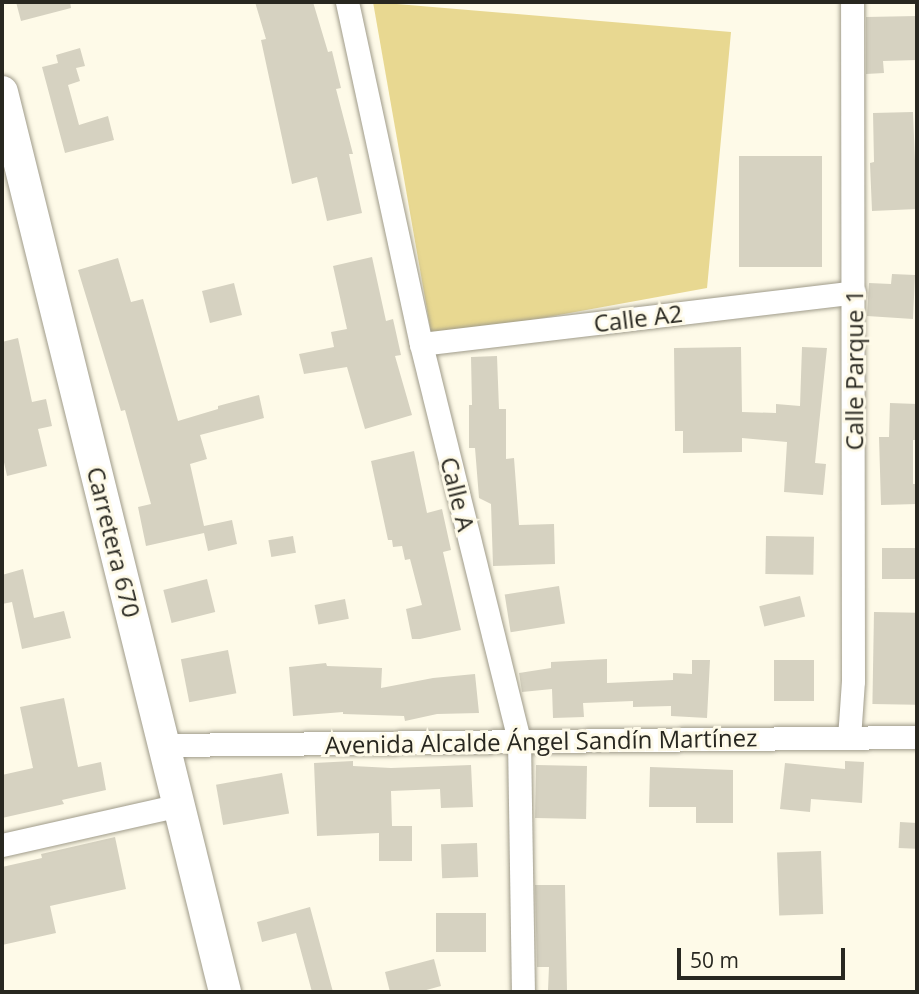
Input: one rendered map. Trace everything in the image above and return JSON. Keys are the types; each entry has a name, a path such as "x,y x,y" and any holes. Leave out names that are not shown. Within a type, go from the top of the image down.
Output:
{"street":[{"name":"Calle A","path":"347,2 421,344 519,740 523,992"},
{"name":"Calle Parque 1","path":"849,738 853,681 852,2"},
{"name":"Carretera 670","path":"2,92 225,992"},
{"name":"Calle A2","path":"421,344 854,292"},
{"name":"Avenida Alcalde Ángel Sandín Martínez","path":"164,745 917,737"},
{"path":"2,845 178,804"}],"shaded area":[{"path":"373,2 731,32 707,288 432,338"}],"building":[{"path":"16,2 70,2 71,8 21,21"},
{"path":"255,2 313,2 328,52 332,51 341,88 336,89 353,154 349,154 362,213 327,221 317,177 292,184 261,40 266,39"},
{"path":"917,16 917,60 883,61 884,73 866,74 866,17"},
{"path":"80,48 85,66 76,68 80,81 68,85 79,125 108,116 114,140 65,153 42,67 58,63 56,55"},
{"path":"913,112 917,209 872,211 870,163 874,162 873,113"},
{"path":"739,156 822,156 822,267 739,267"},
{"path":"372,257 386,321 393,319 401,355 395,356 412,415 365,429 347,367 304,374 299,354 334,347 331,332 347,329 333,266"},
{"path":"118,258 131,302 143,299 178,421 259,395 264,418 200,435 207,459 190,464 204,526 232,520 237,544 208,551 204,533 146,546 138,507 151,504 125,410 121,411 78,270"},
{"path":"892,274 915,275 913,319 867,316 869,283 891,284"},
{"path":"234,283 242,315 210,323 202,291"},
{"path":"18,338 32,402 46,399 52,426 38,429 47,466 7,476 2,453 2,342"},
{"path":"741,347 742,412 776,413 776,404 800,406 802,347 827,348 815,463 826,464 823,495 784,492 787,442 742,438 742,452 683,453 683,431 675,431 674,348"},
{"path":"497,356 499,409 506,409 506,459 514,458 519,525 554,524 555,564 493,566 491,504 479,498 475,448 469,448 469,405 472,405 471,357"},
{"path":"890,403 917,404 917,440 913,440 913,484 917,484 917,504 881,505 879,437 889,437"},
{"path":"414,451 427,513 442,509 451,550 443,552 461,630 420,639 412,639 406,609 422,605 410,559 405,560 402,546 393,547 392,540 388,540 371,461"},
{"path":"293,536 296,553 271,557 268,540"},
{"path":"766,536 814,537 813,575 765,574"},
{"path":"882,548 917,548 917,579 882,579"},
{"path":"23,569 34,618 64,611 71,638 22,649 12,602 2,604 2,575"},
{"path":"207,579 215,612 172,623 163,590"},
{"path":"559,586 565,624 511,632 505,595"},
{"path":"800,596 805,616 764,627 759,606"},
{"path":"345,599 349,619 318,625 315,605"},
{"path":"874,612 917,613 915,705 872,704"},
{"path":"228,650 236,693 189,702 181,659"},
{"path":"607,659 607,683 673,680 673,673 692,674 692,660 710,660 707,718 671,716 671,706 633,707 633,701 583,703 584,717 553,718 552,689 522,692 519,673 551,668 551,662"},
{"path":"774,660 814,660 814,701 774,701"},
{"path":"326,663 327,666 382,668 381,688 433,678 475,674 479,713 437,714 405,721 404,716 343,712 293,716 289,667"},
{"path":"64,698 78,767 101,762 106,790 62,800 64,804 2,818 2,775 33,768 20,707"},
{"path":"353,761 353,766 391,768 471,765 473,807 441,808 440,789 391,791 392,826 412,826 412,861 379,861 379,833 317,836 314,763"},
{"path":"845,761 864,762 862,803 811,799 810,812 780,809 785,763 845,769"},
{"path":"536,765 587,766 586,819 535,818"},
{"path":"650,767 733,770 733,823 696,823 696,807 649,807"},
{"path":"282,773 289,813 223,825 216,785"},
{"path":"900,822 917,823 916,849 899,848"},
{"path":"115,837 126,889 50,906 56,933 2,945 2,867 42,858 41,854"},
{"path":"477,843 478,877 442,878 441,844"},
{"path":"821,851 823,914 779,915 777,853"},
{"path":"535,885 565,885 567,991 548,990 549,967 537,967"},
{"path":"310,907 333,992 312,992 296,933 262,942 257,922"},
{"path":"436,913 486,913 486,952 436,952"},
{"path":"434,959 441,986 419,992 390,992 385,972"}]}
